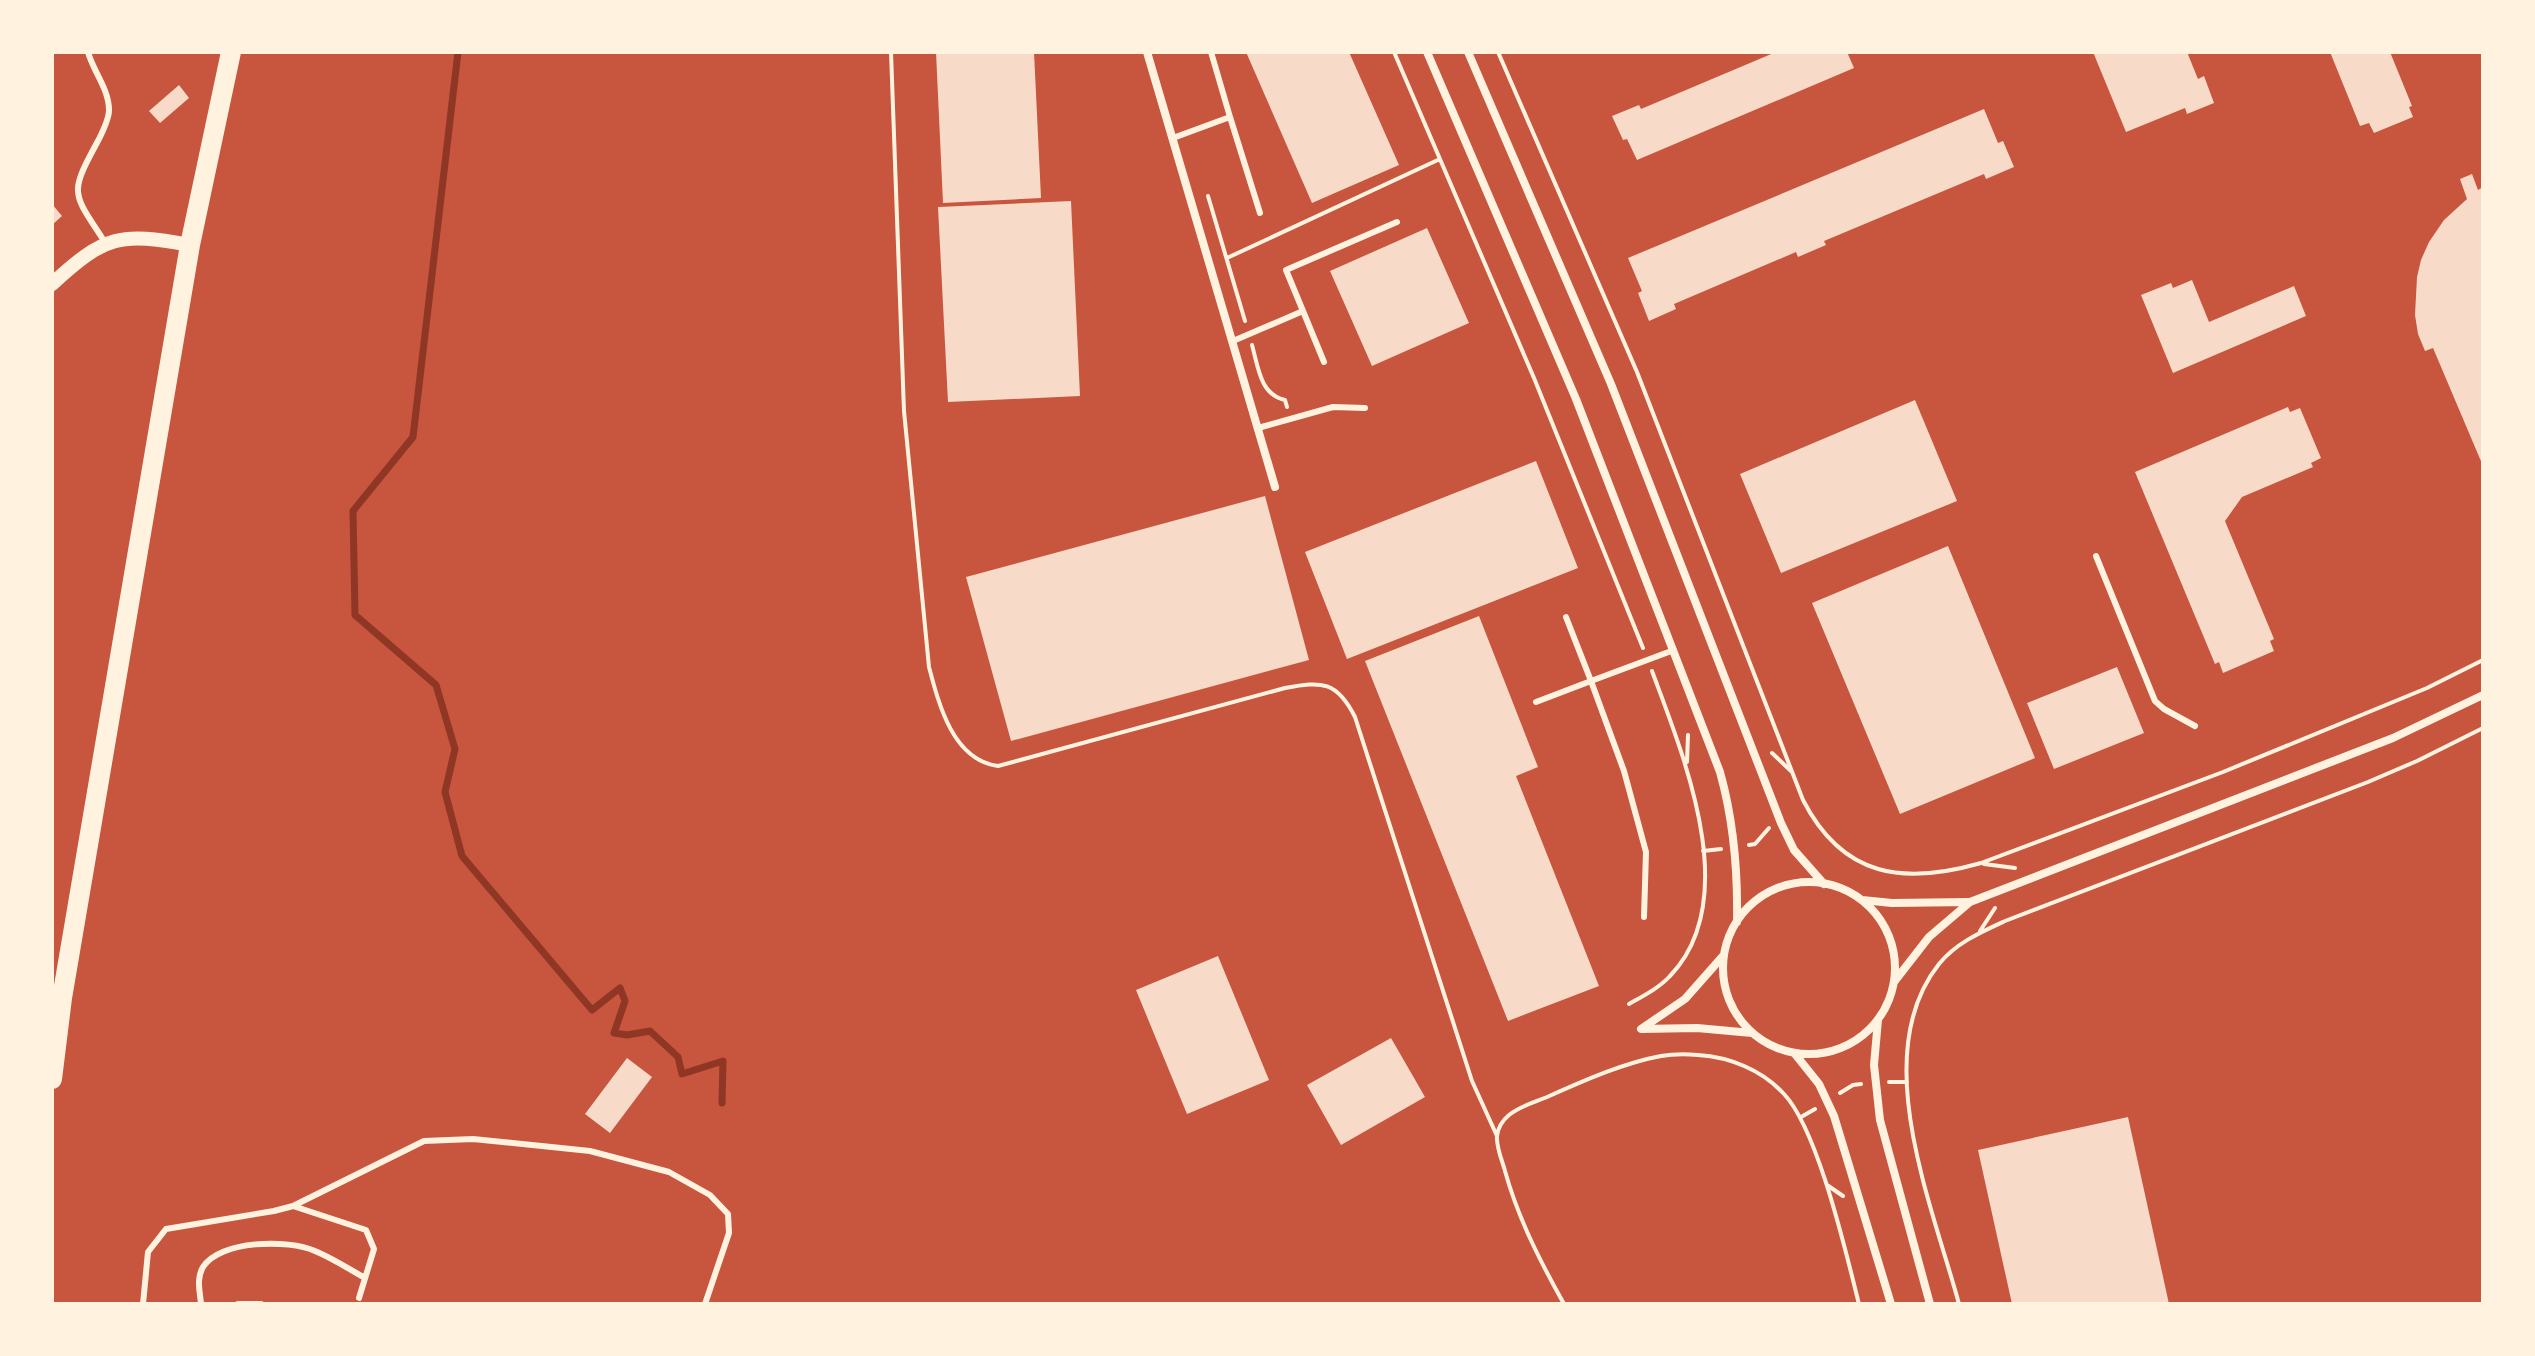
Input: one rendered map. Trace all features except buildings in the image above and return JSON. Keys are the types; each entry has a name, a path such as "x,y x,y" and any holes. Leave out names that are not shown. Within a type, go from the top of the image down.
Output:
{"main road":[{"path":"52,1079 62,998 190,245 231,52"}],"street":[{"path":"1147,52 1275,487"},
{"path":"1427,52 1576,399 1674,650 1729,803 1738,870 1737,922 1724,954 1685,999 1641,1029 1697,1028 1752,1033"},
{"path":"1468,52 1611,384 1781,823 1794,850 1824,884"},
{"path":"52,284 106,244 129,236 190,245"},
{"path":"1894,982 1929,937 1970,902 2393,738 2483,695"},
{"path":"1724,954 1724,980 1731,1005 1752,1033 1766,1043 1795,1054 1835,1051 1858,1038 1878,1020 1891,995 1894,982 1892,946 1886,930 1862,900 1838,888 1804,882 1784,886 1758,900 1737,922"},
{"path":"1862,900 1970,902"},
{"path":"1878,1020 1876,1082 1887,1148 1930,1304"},
{"path":"1795,1054 1809,1069 1828,1101 1843,1139 1891,1304"}],"lane":[{"path":"88,52 105,89 110,111 78,178 77,199 106,244"},
{"path":"1211,52 1260,213"},
{"path":"1173,138 1230,117"},
{"path":"1324,362 1286,270 1397,222"},
{"path":"1233,341 1303,311"},
{"path":"1258,428 1333,407 1365,408"},
{"path":"2096,556 2155,701 2195,726"},
{"path":"1566,617 1624,771 1646,852 1644,917"},
{"path":"1536,702 1674,650"},
{"path":"143,1304 148,1252 166,1229 293,1206 424,1141 473,1139 590,1151 669,1172 710,1195 728,1214 729,1233 705,1304"},
{"path":"293,1206 366,1230 374,1249 359,1298"},
{"path":"201,1304 199,1280 202,1269 220,1251 238,1247 265,1244 303,1247 365,1278"},
{"path":"238,1304 261,1304"}],"path":[{"path":"891,52 904,411 929,667 949,725 962,746 976,759 998,766 1310,683 1329,686 1345,699 1355,717 1472,1081 1497,1136 1515,1203 1535,1251 1564,1304"},
{"path":"1394,52 1534,378 1648,660 1687,768 1703,851 1702,909 1689,947 1669,978 1629,1004"},
{"path":"1498,52 1637,372 1808,810 1825,834 1846,854 1867,867 1899,874 1923,875 1981,863 2237,766 2427,688 2483,660"},
{"path":"1227,258 1440,159"},
{"path":"1205,188 1265,387 1272,395 1285,400 1291,419"},
{"path":"1959,1304 1919,1165 1910,1121 1907,1082 1912,1029 1926,985 1946,957 1979,933 2018,916 2368,782 2483,728"},
{"path":"1703,851 1755,844 1766,830 1781,823"},
{"path":"1497,1136 1503,1120 1516,1110 1653,1058 1712,1056 1739,1063 1784,1093 1801,1117 1825,1184 1859,1304"},
{"path":"1801,1117 1853,1085 1907,1082"}],"waterway":[{"path":"458,52 413,437 353,511 355,615 436,685 455,749 445,792 462,856 592,1010 620,988 625,1001 614,1033 627,1035 650,1031 678,1057 682,1074 723,1061 722,1103"}]}
